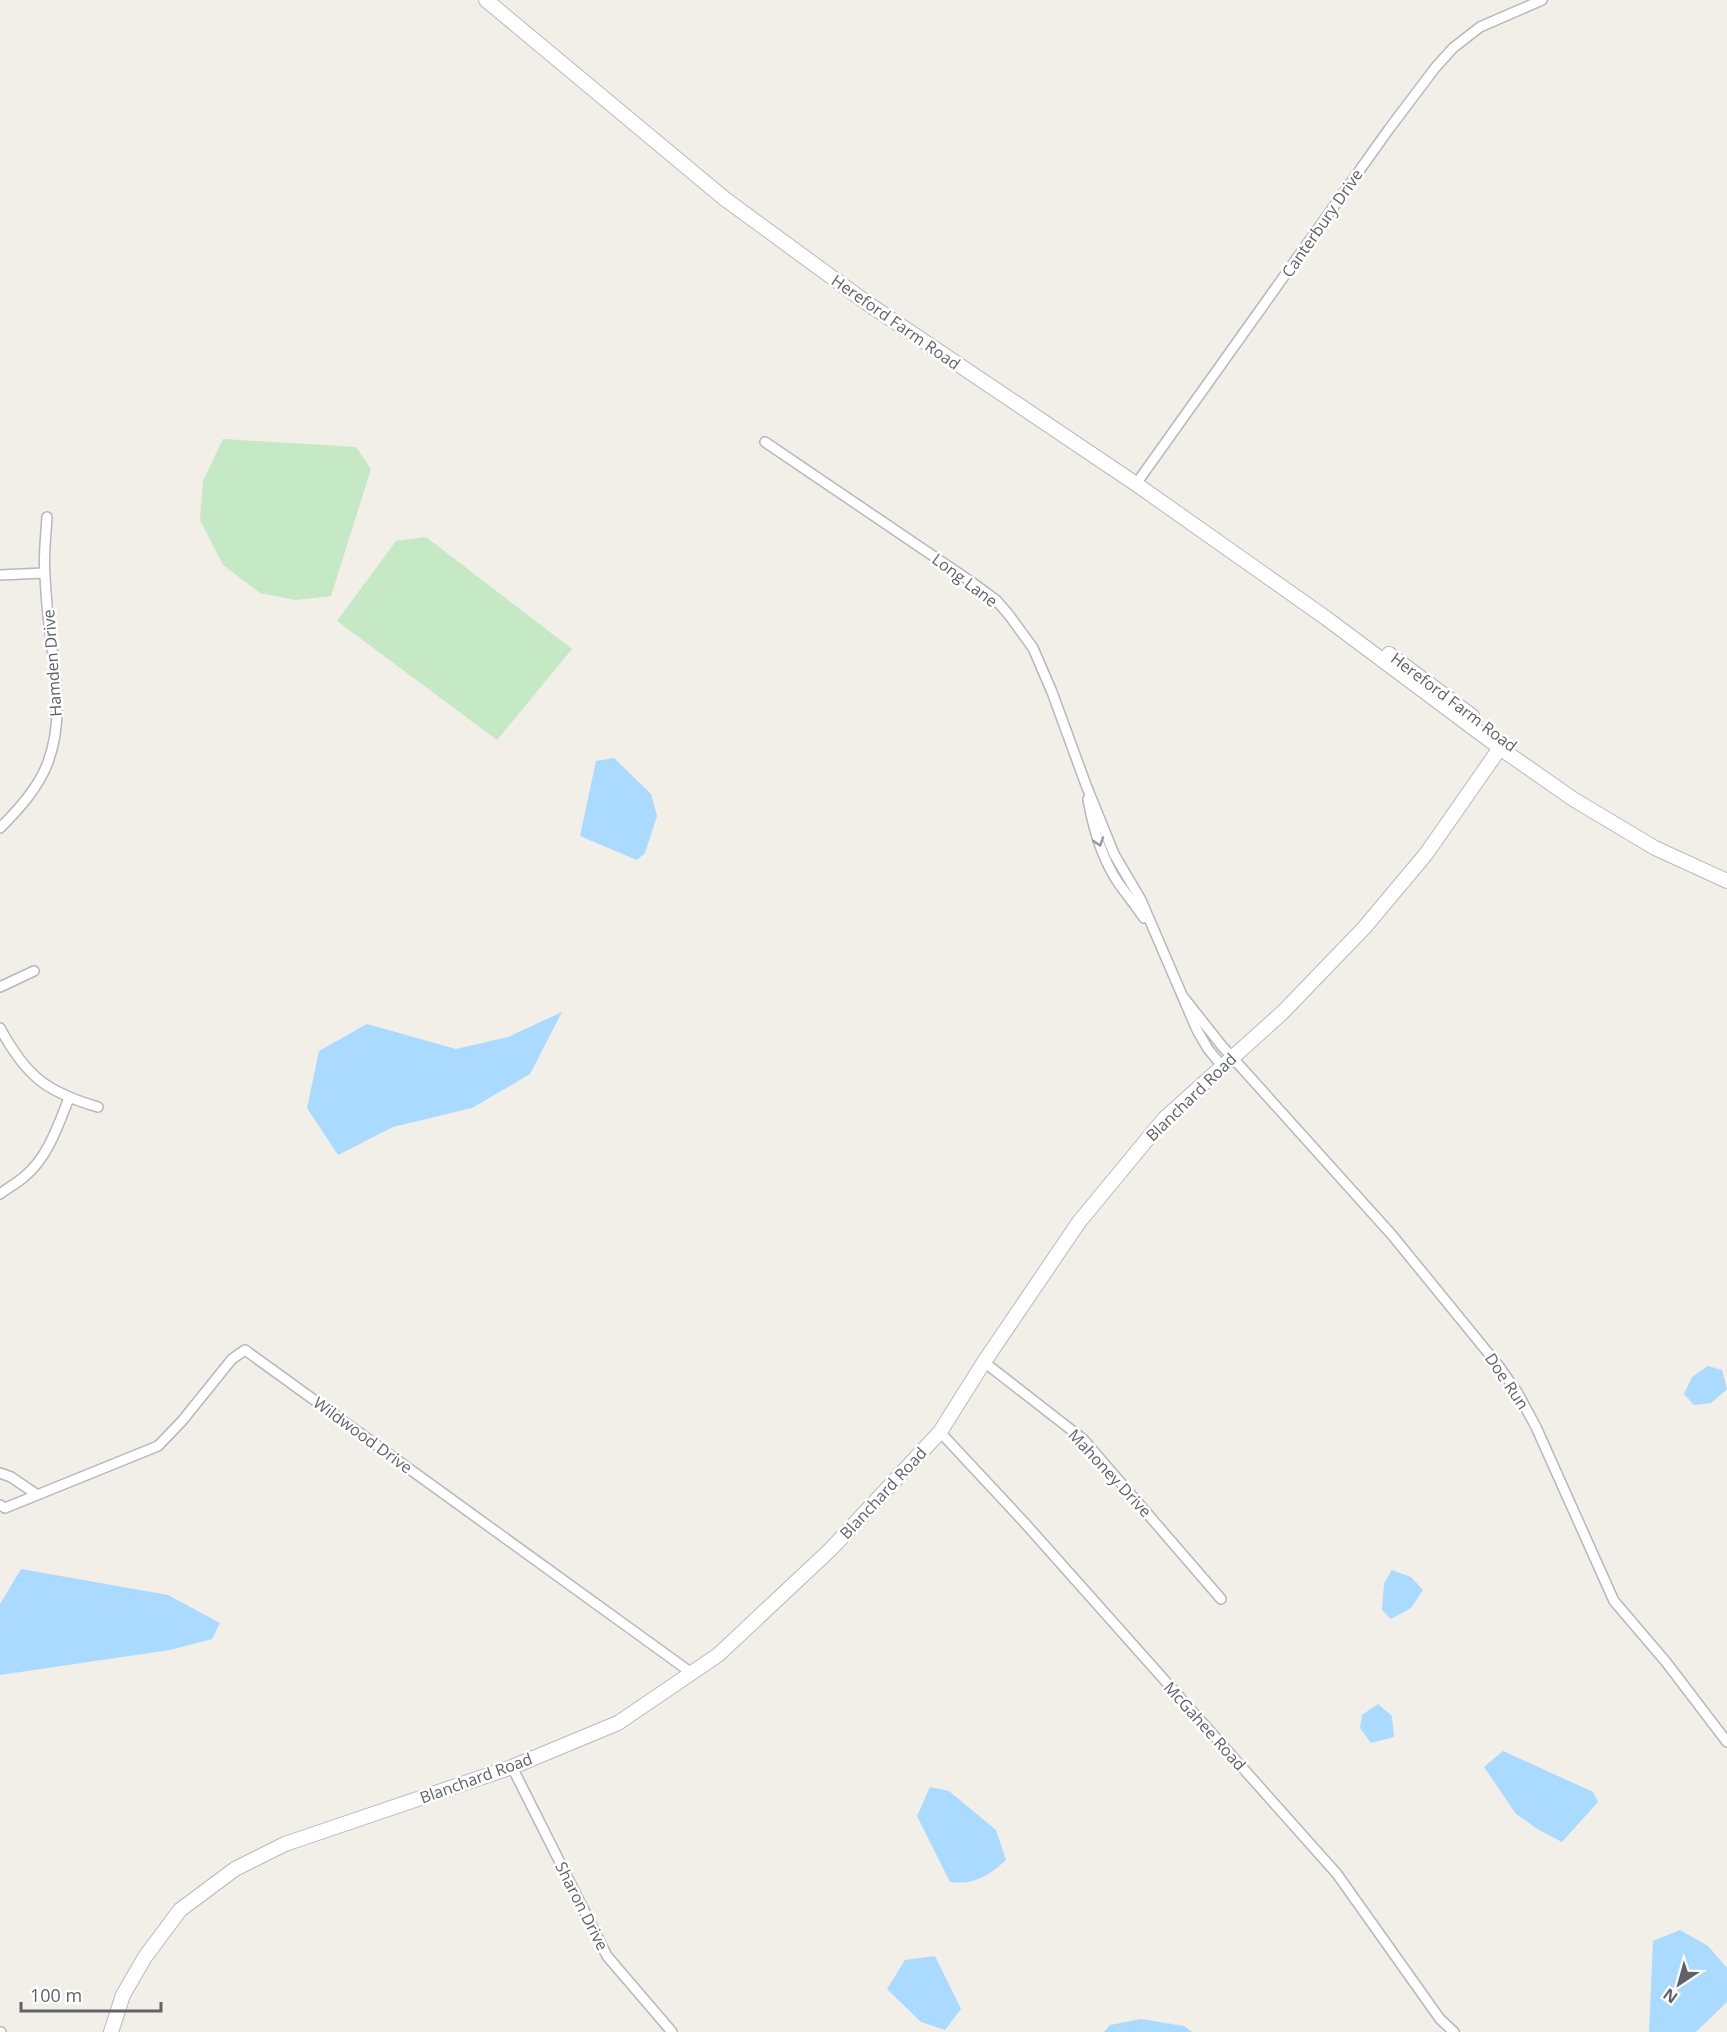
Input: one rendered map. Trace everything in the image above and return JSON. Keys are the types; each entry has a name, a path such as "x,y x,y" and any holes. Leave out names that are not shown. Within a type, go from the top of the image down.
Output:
{"street":[{"name":"Hereford Farm Road","path":"486,0 735,206 867,303 1136,484 1326,618 1500,748 1573,799 1655,848 1727,881"},
{"name":"Canterbury Drive","path":"1136,484 1383,137 1435,68 1453,48 1480,27 1542,0"},
{"name":"Long Lane","path":"765,442 996,600 1009,615 1033,648 1052,692 1086,785 1090,814 1107,862 1118,883 1157,934 1184,998 1227,1061"},
{"name":"Hamden Drive","path":"0,828 16,812 34,788 48,763 55,739 58,713 57,683 44,573 47,517"},
{"path":"0,574 44,573"},
{"name":"Hereford Farm Road","path":"1326,618 1356,631 1391,655 1528,759 1573,799"},
{"name":"Blanchard Road","path":"111,2032 123,1995 145,1957 180,1910 235,1869 285,1845 512,1767 618,1723 718,1655 831,1549 940,1432 1078,1222 1164,1119 1282,1013 1364,928 1426,854 1500,748"},
{"path":"0,987 34,971"},
{"path":"0,1028 20,1062 36,1078 69,1098 98,1107"},
{"name":"Doe Run","path":"1227,1061 1392,1235 1498,1365 1517,1392 1536,1427 1614,1601 1666,1662 1727,1742"},
{"path":"0,1194 24,1178 37,1165 54,1136 69,1098"},
{"name":"Wildwood Drive","path":"0,1505 5,1508 158,1446 182,1421 232,1359 245,1350 693,1674"},
{"name":"Mahoney Drive","path":"984,1362 1083,1439 1221,1599"},
{"name":"McGahee Road","path":"940,1432 1023,1521 1337,1874 1440,2019 1454,2032"},
{"path":"0,1473 11,1477 36,1494"},
{"name":"Sharon Drive","path":"512,1767 607,1956 672,2032"}],"green space":[{"path":"223,439 356,447 371,469 331,596 295,600 260,593 223,565 200,520 203,481"},
{"path":"426,537 572,649 497,740 337,621 396,541"}],"water":[{"path":"614,758 651,794 657,816 645,853 637,860 580,836 596,761"},
{"path":"562,1012 530,1074 472,1108 393,1127 338,1155 307,1108 319,1051 367,1024 456,1049 508,1037"},
{"path":"1708,1366 1722,1370 1727,1389 1711,1403 1694,1405 1684,1394 1692,1377"},
{"path":"21,1569 168,1595 220,1623 212,1639 170,1650 0,1675 0,1604"},
{"path":"1392,1570 1411,1577 1423,1590 1411,1608 1391,1619 1382,1610 1384,1583"},
{"path":"1378,1704 1392,1716 1394,1737 1371,1743 1360,1728 1362,1715"},
{"path":"1503,1751 1593,1792 1598,1802 1562,1842 1516,1814 1484,1767"},
{"path":"930,1787 949,1791 996,1830 1006,1860 993,1871 974,1881 950,1882 917,1816"},
{"path":"1680,1930 1708,1946 1727,1968 1727,2002 1696,2032 1649,2032 1653,1941"},
{"path":"935,1956 961,2009 945,2030 921,2022 887,1989 905,1960"},
{"path":"1141,2019 1184,2026 1192,2032 1104,2032 1110,2025"}]}
